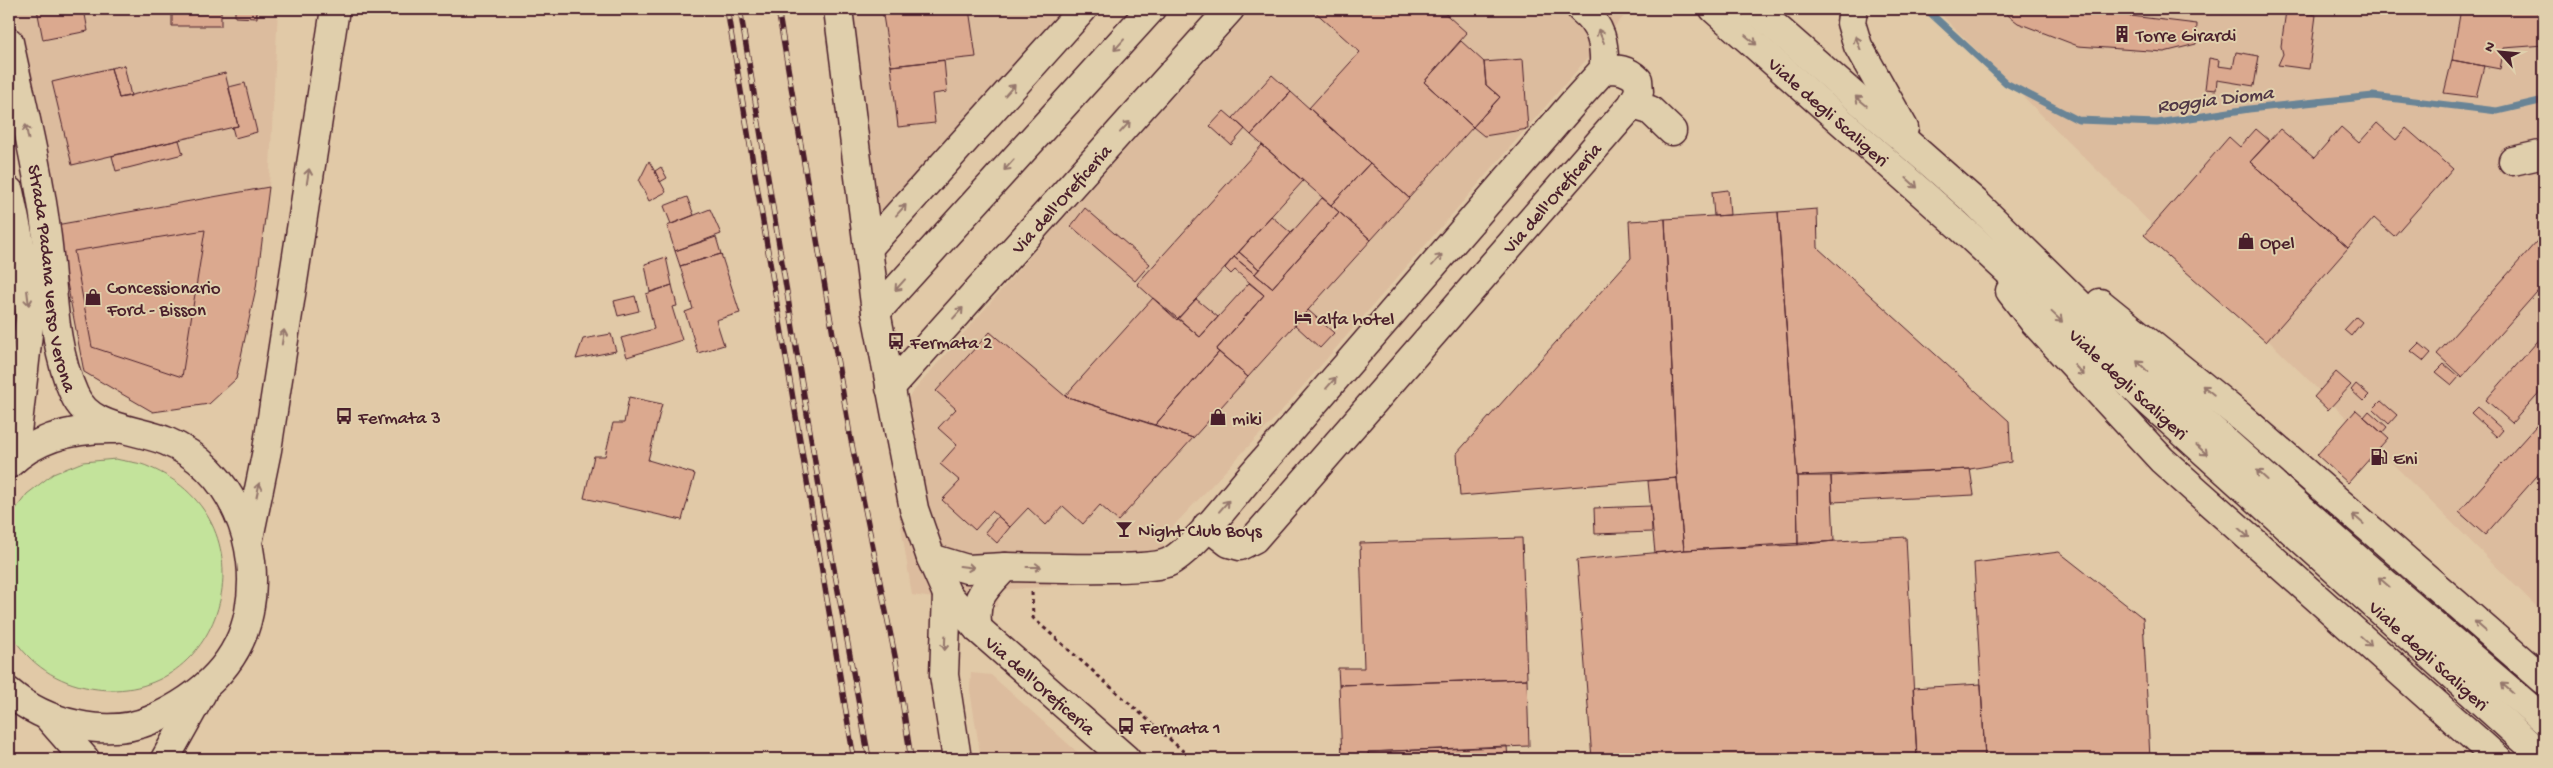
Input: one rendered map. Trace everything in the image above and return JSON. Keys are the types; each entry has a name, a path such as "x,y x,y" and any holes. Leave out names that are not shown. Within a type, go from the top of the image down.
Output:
{"main road":[{"path":"249,538 266,450 334,9"},
{"name":"Via dell'Oreficeria","path":"838,9 876,312 914,509 931,558 947,594 978,629 1126,759"},
{"path":"868,247 1083,9"},
{"path":"876,312 1151,9"},
{"name":"Via dell'Oreficeria","path":"890,388 1230,9"},
{"path":"931,558 967,569 1135,566 1168,563 1186,550 1604,69 1605,46 1596,26 1581,9"},
{"name":"Viale degli Scaligeri","path":"1714,9 1958,225 2148,401 2544,758"},
{"name":"Viale degli Scaligeri","path":"1755,9 1915,147 1976,203 2163,386 2363,564 2544,720"},
{"path":"1853,9 1851,24 1858,46 1915,147"},
{"name":"Strada Padana verso Verona","path":"9,692 20,702 48,717 80,726 114,727 138,723 177,708 204,689 223,669 238,645 248,620 253,593 254,565 249,538 240,513 210,471 189,454 166,441 96,420 75,397 65,372 59,344 46,228 10,57"},
{"name":"Via dell'Oreficeria","path":"1207,526 1229,543 1240,546 1254,540 1632,105 1639,92 1638,80 1622,69 1604,69"},
{"path":"1632,105 1650,110 1672,131"},
{"path":"2513,161 2544,154"},
{"name":"Strada Padana verso Verona","path":"9,190 24,263 30,316 11,461"},
{"path":"1976,203 2241,417 2544,680"},
{"path":"1958,225 2034,322 2162,460 2498,759"},
{"path":"9,235 24,263"},
{"path":"1394,310 1428,339"},
{"path":"9,374 29,334"},
{"name":"Strada Padana verso Verona","path":"11,461 38,443 65,433 93,428 122,429"},
{"name":"Via dell'Oreficeria","path":"978,629 975,613 978,599 1017,567"},
{"path":"947,594 944,675 957,759"},
{"path":"165,759 204,689"},
{"path":"48,717 85,759"}],"path":[{"path":"1017,567 1033,618 1192,759"}],"shaded area":[{"path":"15,9 278,9 269,187 56,225"},
{"path":"826,9 1065,9 857,244"},
{"path":"1252,9 1630,9 1277,416 1163,537 1165,578 1000,590 997,607 912,595 885,424 1061,221"},
{"path":"1935,9 2544,9 2544,614"},
{"path":"971,673 991,675 1085,759 981,759 970,690"}],"green space":[{"path":"116,459 149,467 190,493 214,529 223,568 218,608 200,645 171,673 132,688 85,687 61,679 41,667 23,651 9,630 9,518 27,494 53,474 83,462"}],"building":[{"path":"37,9 84,9 88,31 43,40"},
{"path":"172,9 221,9 221,26 172,26"},
{"path":"235,9 257,9 257,18 235,17"},
{"path":"882,9 969,9 976,57 891,66"},
{"path":"1312,9 1440,9 1467,33 1424,82 1473,127 1409,198 1309,108 1360,52"},
{"name":"Torre Girardi","path":"2000,9 2073,9 2197,24 2196,44 2164,52 2078,46 2018,23"},
{"path":"2189,9 2225,9 2224,14"},
{"path":"2461,9 2519,9 2544,13 2544,45 2504,48 2500,69 2452,60"},
{"path":"2286,11 2316,15 2309,69 2278,65 2283,54 2281,46"},
{"path":"1461,41 1484,62 1486,85 1500,97 1473,127 1424,82"},
{"path":"2236,52 2259,56 2254,86 2217,80 2216,90 2205,89 2209,58 2219,60 2218,66 2233,68"},
{"path":"1523,59 1528,129 1484,136 1473,127 1500,97 1486,85 1484,62"},
{"path":"944,60 947,92 932,94 935,123 898,127 891,66"},
{"path":"2452,60 2484,66 2476,97 2444,93"},
{"path":"124,65 131,96 119,98 111,68"},
{"path":"111,68 119,98 225,73 238,126 72,165 52,82"},
{"path":"1272,75 1291,92 1251,135 1233,118"},
{"path":"245,83 257,132 235,138 232,127 238,126 229,87"},
{"path":"1291,92 1370,163 1331,205 1251,135"},
{"path":"1224,111 1245,129 1231,145 1210,126"},
{"path":"2377,123 2396,140 2406,128 2453,169 2394,236 2374,218 2348,248 2250,162 2280,129 2314,158 2341,127 2359,143"},
{"name":"Opel","path":"2256,129 2270,141 2250,162 2348,248 2266,342 2144,235 2229,137 2240,147"},
{"path":"179,140 183,154 116,171 112,156"},
{"path":"1262,145 1303,181 1177,320 1137,284"},
{"path":"649,161 666,192 649,201 639,181"},
{"path":"1370,163 1409,198 1371,240 1331,205"},
{"path":"661,167 667,178 660,182 655,171"},
{"path":"269,187 256,288 236,379 209,404 153,412 84,372 56,225"},
{"path":"1728,190 1730,215 1714,216 1712,192"},
{"path":"687,197 694,215 671,224 664,206"},
{"path":"1322,198 1339,212 1272,288 1255,274"},
{"path":"1085,208 1150,264 1135,281 1071,226"},
{"path":"710,209 721,234 675,251 667,226"},
{"path":"1817,209 1818,248 2009,421 2011,462 1970,469 1797,476 1778,212"},
{"path":"1339,212 1371,240 1248,377 1216,350 1264,295 1235,270 1231,274 1225,268 1234,257 1272,288"},
{"path":"1778,212 1797,476 1798,545 1684,550 1677,478 1665,219"},
{"path":"1271,216 1291,233 1259,269 1239,252"},
{"path":"1665,219 1677,478 1460,496 1457,453 1631,258 1629,221"},
{"path":"205,230 182,377 92,347 74,251"},
{"path":"2544,233 2544,284 2462,377 2437,354"},
{"path":"716,237 721,254 680,266 675,251"},
{"path":"1239,252 1259,269 1255,274 1234,257"},
{"path":"721,254 740,313 716,320 724,345 698,353 685,312 693,309 680,266"},
{"path":"666,257 672,285 650,292 645,264"},
{"path":"1249,283 1264,295 1216,350 1219,352 1155,425 1065,396 1153,298 1200,337"},
{"path":"672,285 677,306 672,307 682,340 627,357 621,338 654,329 646,294"},
{"path":"635,296 639,311 618,316 614,301"},
{"path":"1196,299 1218,317 1200,337 1178,318"},
{"path":"1308,310 1334,333 1320,348 1295,325"},
{"path":"2356,317 2362,322 2351,336 2344,330"},
{"path":"990,332 1065,396 1193,438 1118,521 1100,505 1083,524 1063,506 1046,525 1028,508 1010,527 992,511 975,530 942,500 960,481 940,464 957,445 938,428 956,409 936,391"},
{"path":"611,334 616,351 576,359 583,339"},
{"path":"2544,334 2544,387 2512,423 2486,400"},
{"path":"2419,343 2431,353 2424,361 2411,351"},
{"path":"1219,352 1248,377 1193,438 1155,425"},
{"path":"2444,364 2459,377 2452,385 2436,372"},
{"path":"2336,372 2351,385 2328,410 2314,397"},
{"path":"2356,384 2369,395 2363,401 2351,390"},
{"path":"629,397 662,404 648,460 695,474 682,520 584,498 594,456 605,456 613,423 624,423"},
{"path":"2381,401 2397,415 2389,424 2373,409"},
{"path":"2477,407 2503,430 2497,437 2471,413"},
{"path":"2356,410 2388,438 2348,483 2317,455"},
{"path":"2369,411 2387,427 2382,433 2364,417"},
{"path":"2544,417 2544,468 2485,535 2459,512"},
{"path":"1970,469 1974,495 1832,502 1831,476"},
{"path":"1797,476 1831,476 1834,541 1798,545"},
{"path":"1677,478 1684,550 1655,553 1648,481"},
{"path":"1651,506 1652,532 1595,534 1594,508"},
{"path":"998,516 1010,527 997,543 985,532"},
{"path":"1906,537 1917,759 1592,759 1577,560 1684,550"},
{"path":"1522,538 1527,679 1339,685 1338,668 1364,668 1360,543"},
{"path":"2059,552 2143,618 2150,759 1985,759 1974,563"},
{"path":"1527,679 1529,746 1368,752 1369,759 1342,759 1339,685"},
{"path":"1981,684 1985,759 1917,759 1913,688"},
{"path":"1507,746 1508,759 1369,759 1368,752"}],"waterway":[{"name":"Roggia Dioma","path":"1926,9 2006,83 2078,120 2157,123 2249,109 2373,96 2497,111 2544,100"}],"railway":[{"path":"727,9 854,759"},
{"path":"740,9 821,498 869,759"},
{"path":"778,9 850,435 896,661 911,759"}],"place":[{"name":"Torre Girardi","path":"2122,34"},
{"name":"Opel","path":"2246,241"},
{"name":"Concessionario Ford - Bisson","path":"93,297"},
{"name":"alfa hotel","path":"1303,317"},
{"name":"Fermata 2","path":"896,341"},
{"name":"Fermata 3","path":"344,416"},
{"name":"miki","path":"1218,417"},
{"name":"Eni","path":"2379,457"},
{"name":"Night Club Boys","path":"1124,529"},
{"name":"Fermata 1","path":"1126,726"}]}
